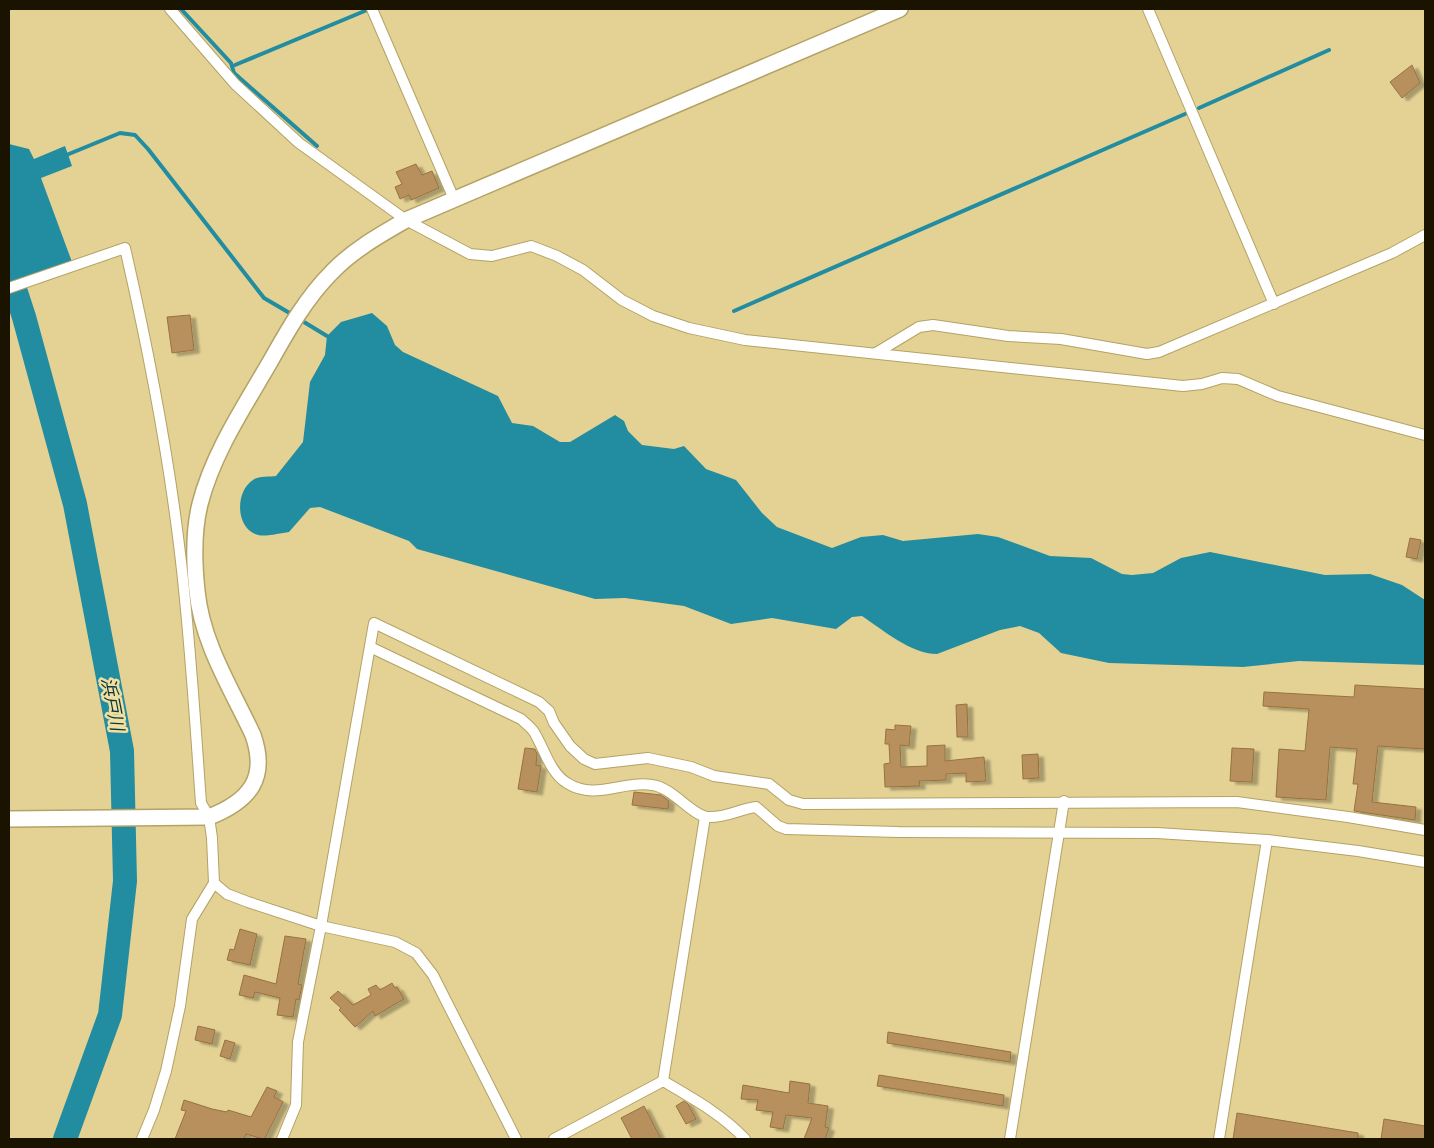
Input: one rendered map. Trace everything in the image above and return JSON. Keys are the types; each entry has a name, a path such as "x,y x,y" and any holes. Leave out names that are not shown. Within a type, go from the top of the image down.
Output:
{"street":[{"path":"170,9 235,84 292,136 328,165 406,220 470,254 492,256 531,246 557,256 583,270 622,300 653,316 689,328 745,340 1183,386 1202,384 1222,378 1238,379 1278,396 1425,435"},
{"path":"372,9 454,199"},
{"path":"9,819 209,817 234,805 244,797 253,785 258,771 259,760 253,735 219,666 203,622 197,591 196,572 198,518 205,488 221,448 281,343 307,301 346,259 359,248 406,220 900,9"},
{"path":"1148,9 1274,304"},
{"path":"876,353 919,327 933,325 1008,336 1061,339 1147,354 1160,352 1392,253 1425,235"},
{"path":"9,288 125,248 162,432 180,553 201,803 209,817 212,838 211,888 192,919 180,1006 166,1070 154,1110 142,1139"},
{"path":"282,1139 296,1105 298,1042 321,926 374,623 539,702 549,711 554,723 570,746 584,759 595,764 648,758 691,767 710,774 769,784 789,800 803,804 1064,801 1237,802 1348,817 1425,830"},
{"path":"370,647 521,719 533,730 556,772 565,782 574,787 588,791 600,791 637,784 654,785 670,792 706,817 734,814 756,807 778,826 786,829 898,832 1157,833 1267,840 1358,851 1425,862"},
{"path":"1010,1139 1064,801"},
{"path":"663,1081 706,817"},
{"path":"1219,1139 1267,840"},
{"path":"211,888 321,926 395,942 416,953 433,975 516,1139"},
{"path":"554,1139 663,1081"},
{"path":"663,1081 735,1128 745,1139"}],"water":[{"path":"9,144 29,149 34,159 65,146 72,166 41,178 72,262 9,285"},
{"path":"372,313 387,326 395,345 403,352 498,396 512,423 533,426 560,442 570,442 615,415 624,421 628,431 642,445 674,449 684,446 706,469 736,480 762,513 777,527 832,548 861,537 883,535 903,541 978,534 998,537 1050,556 1091,558 1122,574 1153,573 1181,558 1210,552 1325,575 1370,574 1402,585 1425,600 1425,665 1299,661 1243,667 1109,663 1061,653 1039,633 1020,626 1000,630 937,654 927,653 907,646 862,616 852,617 836,629 772,618 731,624 684,606 625,598 595,599 417,549 409,541 320,507 310,508 289,532 258,535 250,531 245,525 240,509 243,492 247,485 255,479 276,476 303,442 310,382 325,355 327,336 341,322"}],"building":[{"path":"1412,65 1420,83 1402,98 1390,82"},
{"path":"416,164 422,175 432,171 439,188 411,200 409,195 400,199 395,187 402,184 396,172"},
{"path":"190,315 194,350 172,353 167,317"},
{"path":"1410,538 1421,540 1417,559 1406,557"},
{"path":"1355,685 1425,689 1425,749 1378,746 1372,802 1416,807 1415,820 1354,811 1358,784 1353,784 1357,749 1330,747 1326,800 1276,797 1279,749 1305,751 1309,709 1263,706 1264,692 1354,697"},
{"path":"967,704 968,737 957,737 956,705"},
{"path":"895,725 911,726 909,746 900,745 901,767 927,766 927,746 945,745 945,761 984,757 986,781 966,782 966,773 946,774 946,780 919,781 920,786 885,787 884,764 890,763 889,744 885,744 886,729 895,730"},
{"path":"525,748 535,749 537,754 536,765 541,766 537,792 518,789"},
{"path":"1232,748 1254,749 1252,782 1230,781"},
{"path":"1038,754 1039,778 1023,779 1022,755"},
{"path":"634,792 661,795 669,801 668,809 632,805"},
{"path":"240,929 257,934 250,965 227,960 230,949 234,950"},
{"path":"285,936 306,939 298,984 302,985 299,1000 296,999 293,1017 277,1015 280,998 255,992 253,998 239,995 244,975 276,984"},
{"path":"392,983 395,988 397,987 404,999 375,1016 373,1011 355,1027 339,1010 341,1008 330,998 338,991 353,1005 371,995 368,989 376,985 380,990"},
{"path":"198,1026 215,1030 212,1044 195,1040"},
{"path":"888,1032 1011,1052 1010,1062 887,1043"},
{"path":"225,1040 235,1043 230,1059 220,1056"},
{"path":"879,1075 1004,1095 1003,1106 877,1086"},
{"path":"790,1081 810,1084 808,1103 828,1106 825,1127 829,1128 825,1139 804,1139 812,1118 786,1115 783,1129 770,1127 773,1112 756,1110 758,1100 741,1099 743,1085 789,1093"},
{"path":"267,1087 277,1091 274,1097 283,1102 265,1138 246,1134 244,1139 175,1139 186,1111 181,1110 184,1100 212,1109 227,1112 228,1110 251,1117"},
{"path":"684,1101 688,1104 696,1119 686,1124 676,1106"},
{"path":"644,1106 661,1139 632,1139 621,1118"},
{"path":"1237,1113 1358,1133 1358,1139 1233,1139"},
{"path":"1384,1119 1425,1126 1425,1139 1381,1139"}],"waterway":[{"path":"181,9 231,63 234,73 317,146"},
{"path":"235,65 367,10"},
{"path":"1199,108 1329,50"},
{"path":"734,311 1185,114"},
{"path":"64,156 120,133 135,135 148,149 264,298 293,315"},
{"name":"浜戸川","path":"9,271 24,317 75,504 122,751 125,881 110,1015 65,1139"},
{"path":"299,319 327,336"}]}
